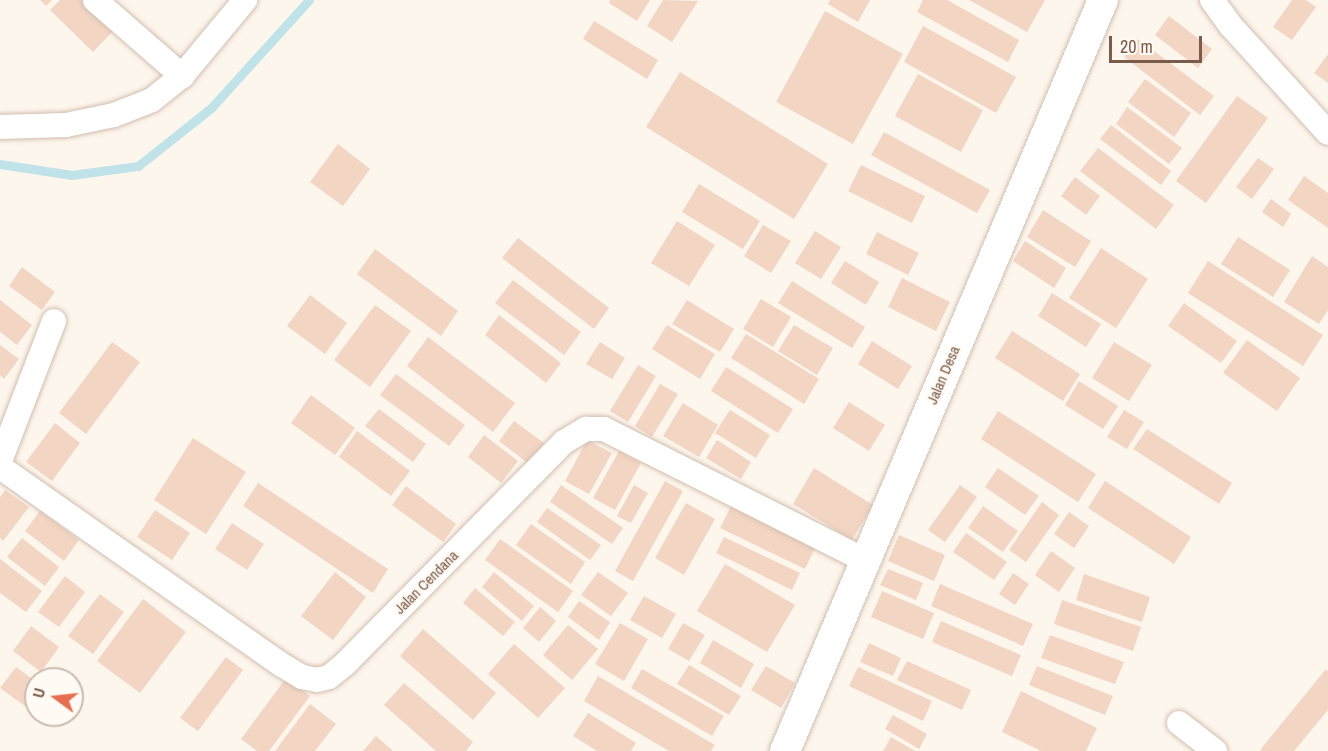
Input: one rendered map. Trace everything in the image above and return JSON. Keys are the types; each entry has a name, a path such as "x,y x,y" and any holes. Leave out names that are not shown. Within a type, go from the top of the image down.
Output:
{"street":[{"path":"95,0 182,76"},
{"path":"0,127 66,125 114,115 152,100 182,76 245,0"},
{"name":"Jalan Desa","path":"785,751 1103,0"},
{"path":"1212,0 1231,26 1328,134"},
{"path":"0,462 54,321"},
{"name":"Jalan Cendana","path":"0,466 282,665 303,677 317,680 329,677 345,664 564,442 586,429 604,429 865,560"},
{"path":"1179,723 1215,751"}],"building":[{"path":"40,0 52,0 46,6"},
{"path":"60,0 87,0 116,28 93,52 50,10"},
{"path":"610,0 650,0 637,21 609,3"},
{"path":"663,0 698,1 672,42 647,26"},
{"path":"830,0 870,0 858,22 828,4"},
{"path":"923,0 947,0 1019,40 1008,62 917,12"},
{"path":"969,0 1045,0 1027,32"},
{"path":"1292,0 1306,0 1316,7 1292,40 1273,27"},
{"path":"825,11 903,54 853,144 776,102"},
{"path":"1169,16 1212,49 1198,68 1155,35"},
{"path":"594,21 658,60 647,79 583,39"},
{"path":"923,26 1016,77 996,113 904,62"},
{"path":"1138,39 1214,96 1200,115 1124,57"},
{"path":"1328,54 1328,83 1314,73"},
{"path":"680,72 828,164 794,219 646,127"},
{"path":"918,74 983,110 961,152 895,116"},
{"path":"1145,79 1191,113 1174,137 1128,102"},
{"path":"1237,96 1268,118 1206,203 1176,181"},
{"path":"1127,107 1182,148 1169,164 1116,124"},
{"path":"1111,125 1171,171 1161,185 1100,139"},
{"path":"884,132 990,190 977,213 871,155"},
{"path":"338,144 370,169 343,206 310,182"},
{"path":"1098,148 1174,205 1156,229 1080,171"},
{"path":"1258,158 1274,169 1252,199 1236,187"},
{"path":"861,165 925,196 912,223 848,191"},
{"path":"1304,176 1328,193 1328,228 1288,200"},
{"path":"1075,177 1100,196 1086,215 1061,196"},
{"path":"699,184 760,221 743,249 682,212"},
{"path":"1271,199 1291,214 1283,227 1262,212"},
{"path":"1043,210 1091,241 1075,267 1027,237"},
{"path":"677,221 715,245 689,286 651,263"},
{"path":"763,225 791,241 771,273 744,256"},
{"path":"815,231 841,247 821,279 795,263"},
{"path":"877,232 919,253 908,275 866,254"},
{"path":"1238,237 1290,270 1273,297 1221,264"},
{"path":"518,238 609,308 594,329 502,258"},
{"path":"1025,241 1066,268 1054,288 1013,261"},
{"path":"1101,248 1148,279 1116,328 1069,298"},
{"path":"375,249 458,311 441,336 357,274"},
{"path":"1312,256 1328,267 1328,310 1319,324 1284,302"},
{"path":"845,261 879,282 866,305 831,283"},
{"path":"1208,261 1323,335 1303,366 1188,293"},
{"path":"22,267 55,292 42,310 9,286"},
{"path":"902,278 950,302 936,331 888,307"},
{"path":"513,280 581,332 564,355 495,303"},
{"path":"792,281 865,327 852,348 778,303"},
{"path":"1052,293 1101,324 1086,347 1038,316"},
{"path":"310,295 347,323 325,354 287,326"},
{"path":"761,299 791,317 773,347 743,329"},
{"path":"0,300 32,325 17,345 0,332"},
{"path":"687,300 734,329 720,352 672,324"},
{"path":"1184,303 1237,341 1221,363 1168,326"},
{"path":"375,305 411,331 370,387 334,360"},
{"path":"499,315 561,363 546,383 485,335"},
{"path":"667,325 715,354 700,379 652,349"},
{"path":"794,325 833,348 817,375 778,351"},
{"path":"1012,331 1080,374 1063,401 995,358"},
{"path":"746,334 819,379 804,404 731,358"},
{"path":"428,337 515,403 493,432 407,366"},
{"path":"1247,340 1300,378 1277,411 1223,373"},
{"path":"872,341 912,366 898,389 858,364"},
{"path":"112,342 140,362 86,434 59,413"},
{"path":"600,342 625,358 612,379 586,364"},
{"path":"1114,342 1152,365 1129,401 1092,378"},
{"path":"0,345 19,359 4,379 0,375"},
{"path":"638,365 656,376 628,422 610,411"},
{"path":"726,367 793,409 778,433 711,391"},
{"path":"396,374 465,425 449,446 380,395"},
{"path":"1079,381 1118,406 1103,429 1065,405"},
{"path":"660,384 678,394 652,437 635,426"},
{"path":"311,395 355,428 335,455 291,423"},
{"path":"849,402 885,425 869,451 833,428"},
{"path":"683,403 718,425 699,457 663,436"},
{"path":"379,409 426,444 413,462 365,426"},
{"path":"730,410 770,435 756,458 715,433"},
{"path":"1124,410 1144,422 1127,449 1107,437"},
{"path":"998,411 1096,474 1078,502 981,439"},
{"path":"514,421 544,443 529,464 499,441"},
{"path":"55,423 80,443 52,481 26,462"},
{"path":"1147,429 1232,483 1219,504 1133,449"},
{"path":"357,431 410,471 391,496 339,457"},
{"path":"484,435 518,461 501,483 468,457"},
{"path":"193,438 246,472 206,534 154,500"},
{"path":"587,440 612,453 589,494 565,481"},
{"path":"717,440 751,462 741,479 706,458"},
{"path":"619,451 641,463 615,510 593,498"},
{"path":"814,468 873,505 852,540 793,504"},
{"path":"998,468 1039,496 1025,515 985,487"},
{"path":"665,481 683,491 633,581 615,571"},
{"path":"1105,481 1191,537 1174,564 1088,508"},
{"path":"258,483 388,569 373,593 243,506"},
{"path":"561,485 623,528 612,544 550,502"},
{"path":"634,485 648,493 631,523 617,516"},
{"path":"960,485 977,497 945,542 928,530"},
{"path":"406,486 456,524 443,542 392,505"},
{"path":"5,490 29,507 3,541 0,538 0,497"},
{"path":"1042,502 1059,515 1026,562 1009,550"},
{"path":"686,503 715,519 684,575 655,558"},
{"path":"731,506 816,546 805,569 720,528"},
{"path":"983,506 1018,531 1003,552 968,528"},
{"path":"547,508 601,545 590,560 537,522"},
{"path":"155,510 190,533 172,560 137,537"},
{"path":"40,511 79,540 64,561 25,531"},
{"path":"1069,512 1089,526 1074,548 1054,534"},
{"path":"232,523 264,544 247,570 215,549"},
{"path":"531,524 585,562 571,584 516,545"},
{"path":"966,533 1007,562 994,580 953,552"},
{"path":"899,535 945,555 934,581 888,561"},
{"path":"724,537 800,573 792,590 716,553"},
{"path":"22,538 59,567 45,586 7,557"},
{"path":"500,539 573,591 558,612 485,560"},
{"path":"1051,551 1075,568 1059,592 1035,575"},
{"path":"0,559 42,591 26,612 0,593"},
{"path":"725,564 795,605 767,652 697,611"},
{"path":"888,569 923,583 916,600 880,585"},
{"path":"335,572 366,597 333,640 301,616"},
{"path":"494,572 534,606 522,621 482,587"},
{"path":"598,572 628,593 611,616 581,595"},
{"path":"1013,573 1029,584 1015,605 999,594"},
{"path":"1084,574 1150,597 1142,622 1076,600"},
{"path":"65,576 85,592 59,627 38,612"},
{"path":"940,584 1033,624 1023,646 931,606"},
{"path":"475,588 515,622 503,636 463,603"},
{"path":"882,591 934,613 923,639 871,617"},
{"path":"100,594 124,612 93,654 68,636"},
{"path":"644,596 676,614 662,638 630,620"},
{"path":"143,599 186,632 140,693 97,661"},
{"path":"1062,600 1141,627 1133,651 1054,624"},
{"path":"579,601 610,622 599,640 568,617"},
{"path":"540,607 556,621 539,642 523,628"},
{"path":"941,621 1021,655 1012,676 932,642"},
{"path":"620,623 648,639 624,681 595,664"},
{"path":"683,623 705,635 689,661 668,649"},
{"path":"568,625 598,649 572,680 543,655"},
{"path":"31,626 59,647 45,667 34,667 13,651"},
{"path":"423,629 496,693 473,720 400,656"},
{"path":"1050,635 1124,662 1115,684 1041,658"},
{"path":"713,640 754,664 741,688 700,663"},
{"path":"869,643 901,658 893,676 860,662"},
{"path":"514,644 565,688 538,718 488,674"},
{"path":"226,657 243,670 198,731 180,718"},
{"path":"907,661 971,690 962,710 897,680"},
{"path":"689,665 741,696 729,715 677,684"},
{"path":"766,666 795,683 781,708 751,690"},
{"path":"1037,666 1113,696 1105,715 1029,685"},
{"path":"16,667 24,673 24,705 0,688"},
{"path":"858,667 932,701 923,721 849,686"},
{"path":"642,669 724,716 712,736 631,688"},
{"path":"1326,669 1328,671 1328,710 1294,751 1260,750"},
{"path":"598,676 715,745 711,751 669,751 584,701"},
{"path":"286,678 310,696 269,751 257,751 241,739"},
{"path":"404,683 473,742 466,751 436,751 384,705"},
{"path":"1021,691 1097,728 1086,751 1041,751 1002,732"},
{"path":"310,704 336,724 315,751 275,751"},
{"path":"588,713 636,743 631,751 597,751 573,736"},
{"path":"893,715 927,734 919,749 885,729"},
{"path":"376,736 393,751 363,751"},
{"path":"891,737 915,751 883,751"}],"waterway":[{"path":"0,164 72,175 138,166 211,108 309,0"}]}
